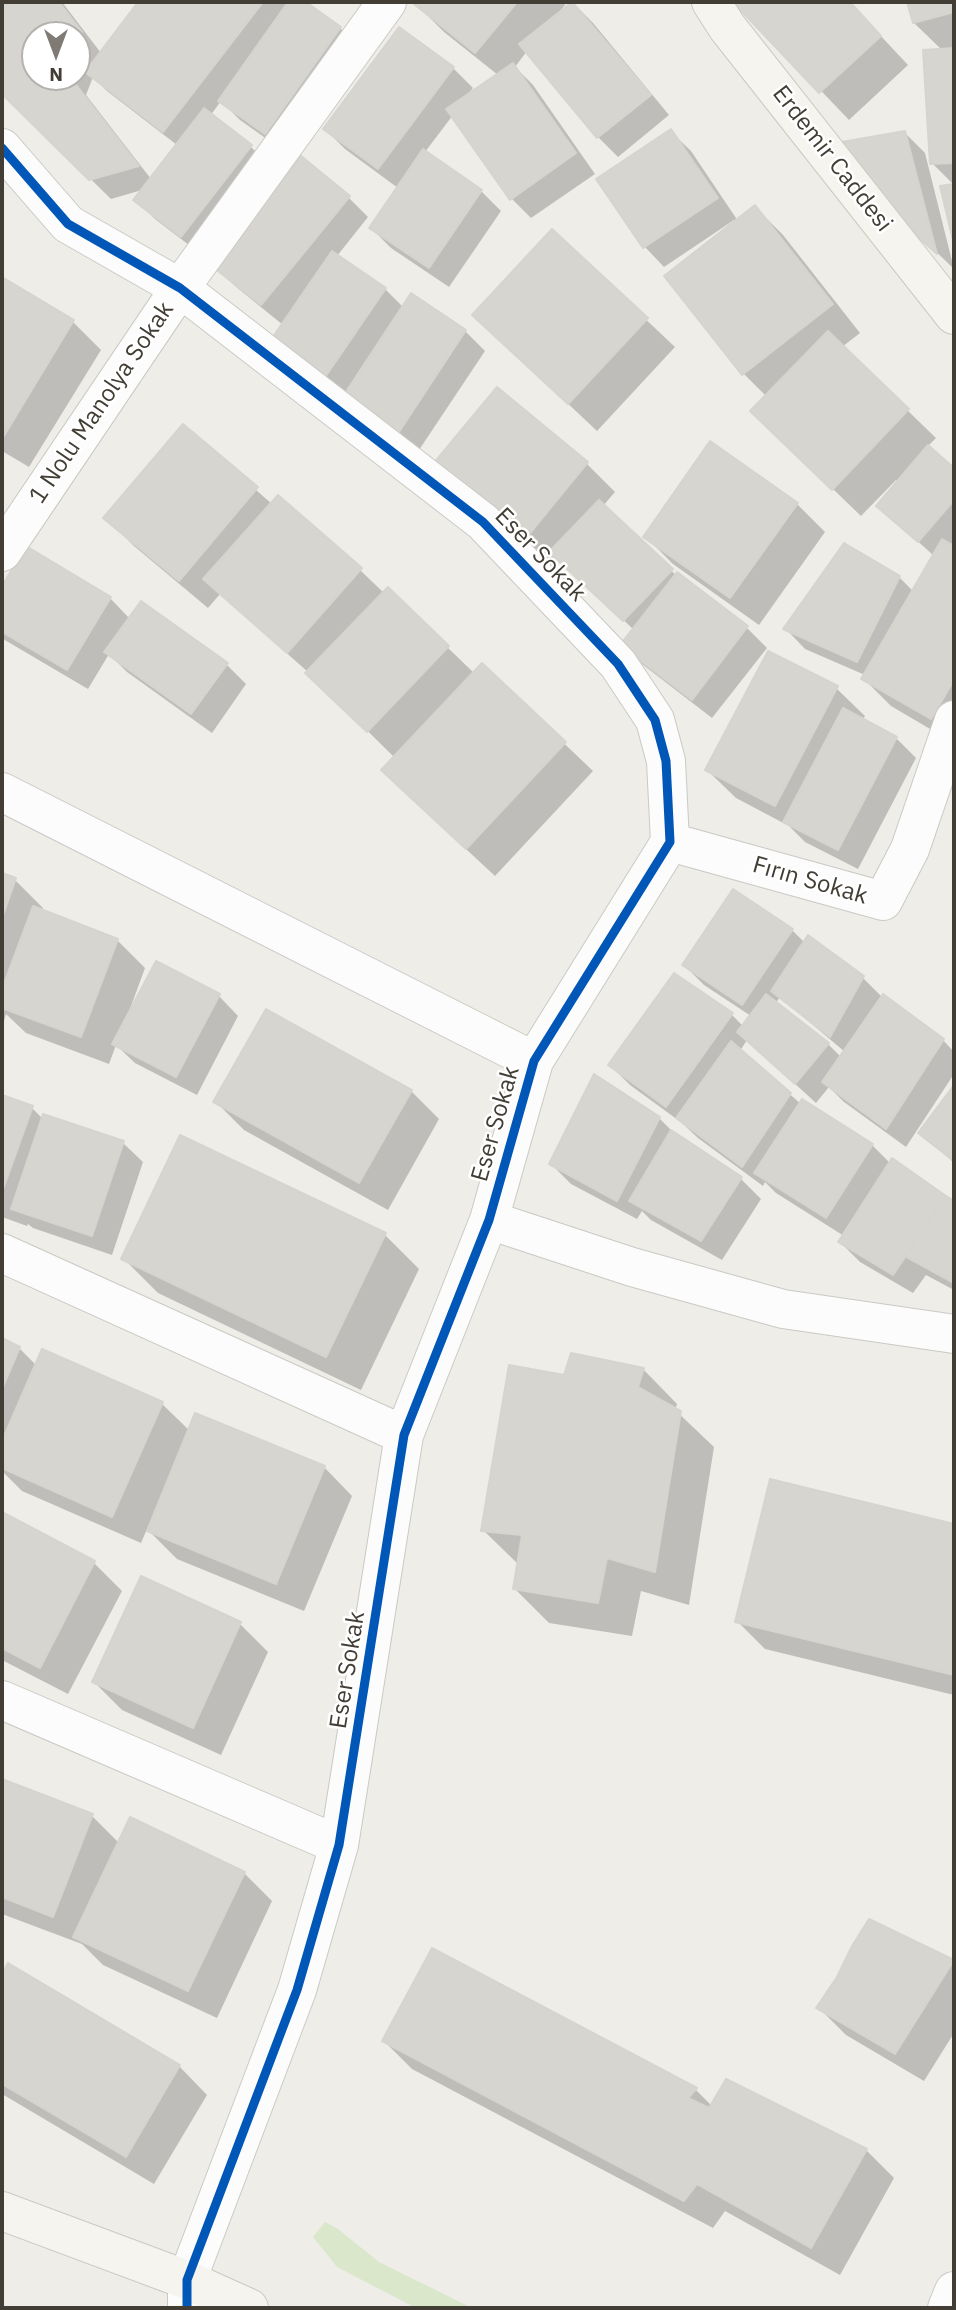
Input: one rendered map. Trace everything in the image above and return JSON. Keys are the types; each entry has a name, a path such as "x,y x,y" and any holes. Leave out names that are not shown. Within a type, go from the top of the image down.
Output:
{"main road":[{"name":"Erdemir Caddesi","path":"711,2 727,27 954,315"},
{"path":"2,2211 187,2294 249,2308"}],"street":[{"path":"180,288 387,2"},
{"name":"Eser Sokak","path":"2,148 68,225 180,288 483,522 618,664 654,720 666,761 670,842 534,1061 489,1220 404,1435 339,1845 297,1990 187,2294"},
{"name":"1 Nolu Manolya Sokak","path":"2,552 180,288"},
{"name":"Fırın Sokak","path":"670,842 883,901 911,849 954,720"},
{"path":"2,792 534,1061"},
{"path":"489,1220 632,1267 783,1309 954,1334"},
{"path":"2,1253 404,1435"},
{"path":"2,1700 339,1845"},
{"path":"947,2308 954,2291"}],"green space":[{"path":"325,2222 338,2229 379,2262 472,2308 416,2308 337,2267 313,2237"}],"building":[{"path":"2,2 59,2 74,21 21,21 21,91 81,91 139,166 89,180 2,94"},
{"path":"138,2 263,2 163,132 91,77 91,64"},
{"path":"288,2 306,2 341,27 265,134 218,101"},
{"path":"517,2 475,53 414,4"},
{"path":"572,2 651,95 597,138 519,44"},
{"path":"733,2 850,2 881,36 819,93"},
{"path":"907,2 954,2 954,12 913,23"},
{"path":"399,27 454,67 378,169 323,129"},
{"path":"954,48 954,163 930,164 923,50"},
{"path":"513,63 576,153 510,200 446,109"},
{"path":"204,108 252,145 181,237 133,200"},
{"path":"671,129 718,198 643,248 596,179"},
{"path":"905,131 937,254 919,238 836,143"},
{"path":"423,149 482,190 429,268 369,228"},
{"path":"301,156 350,196 261,305 213,267"},
{"path":"954,184 954,245 940,186"},
{"path":"755,205 833,304 742,375 664,276"},
{"path":"552,229 648,318 568,404 472,315"},
{"path":"332,251 386,288 321,383 266,347"},
{"path":"2,277 74,320 2,439"},
{"path":"411,293 466,330 397,435 342,398"},
{"path":"828,331 909,409 832,490 750,411"},
{"path":"497,387 588,462 521,544 429,469"},
{"path":"183,424 258,487 179,581 103,518"},
{"path":"710,441 798,503 730,598 643,537"},
{"path":"928,445 954,468 954,500 918,542 876,506"},
{"path":"278,495 362,568 287,653 203,579"},
{"path":"599,500 673,569 623,621 549,552"},
{"path":"942,539 954,546 954,680 931,719 861,679"},
{"path":"844,543 900,576 857,662 783,629"},
{"path":"26,546 111,597 67,670 2,632 2,586"},
{"path":"677,572 748,626 692,700 620,645"},
{"path":"388,587 449,646 367,732 305,673"},
{"path":"141,601 228,663 191,714 104,652"},
{"path":"768,651 838,686 775,806 705,770"},
{"path":"482,663 566,742 466,849 381,770"},
{"path":"843,708 897,737 838,850 783,822"},
{"path":"2,873 16,878 2,918"},
{"path":"733,889 793,929 742,1005 682,965"},
{"path":"33,906 118,939 81,1037 2,1008 2,989"},
{"path":"808,935 864,976 830,1037 771,991"},
{"path":"156,961 220,994 176,1077 112,1044"},
{"path":"674,973 733,1013 666,1107 608,1065"},
{"path":"766,994 829,1043 795,1084 737,1032"},
{"path":"883,994 944,1039 886,1129 822,1082"},
{"path":"266,1009 412,1090 359,1183 213,1102"},
{"path":"731,1041 791,1093 742,1167 676,1118"},
{"path":"594,1074 660,1117 617,1201 549,1164"},
{"path":"954,1085 954,1161 918,1133"},
{"path":"2,1095 33,1106 2,1192"},
{"path":"802,1099 873,1144 826,1218 754,1173"},
{"path":"43,1114 124,1141 92,1236 11,1209"},
{"path":"671,1130 742,1177 701,1241 629,1201"},
{"path":"180,1135 386,1233 326,1357 121,1259"},
{"path":"892,1158 946,1196 893,1275 838,1242"},
{"path":"946,1196 954,1201 954,1283 905,1256"},
{"path":"2,1338 20,1347 2,1389"},
{"path":"42,1349 163,1402 112,1517 2,1468 2,1441"},
{"path":"571,1353 644,1368 638,1387 681,1411 655,1572 607,1558 598,1603 513,1589 522,1535 481,1531 509,1365 564,1375"},
{"path":"195,1413 325,1466 276,1584 147,1531"},
{"path":"770,1479 954,1524 954,1675 735,1622"},
{"path":"2,1512 95,1561 40,1668 2,1648"},
{"path":"141,1576 241,1622 193,1728 92,1682"},
{"path":"2,1779 93,1814 53,1917 2,1897"},
{"path":"130,1817 245,1872 188,1991 73,1937"},
{"path":"869,1919 954,1960 895,2054 816,2008 837,1977"},
{"path":"432,1948 697,2088 688,2098 709,2108 726,2079 867,2149 811,2248 697,2184 684,2201 382,2041"},
{"path":"8,1963 180,2065 126,2157 2,2084 2,1974"}],"cycle path":[{"path":"2,148 68,224 180,288 483,522 618,664 655,720 666,761 670,842 534,1061 489,1220 404,1435 339,1845 297,1990 187,2280 187,2308"}]}
